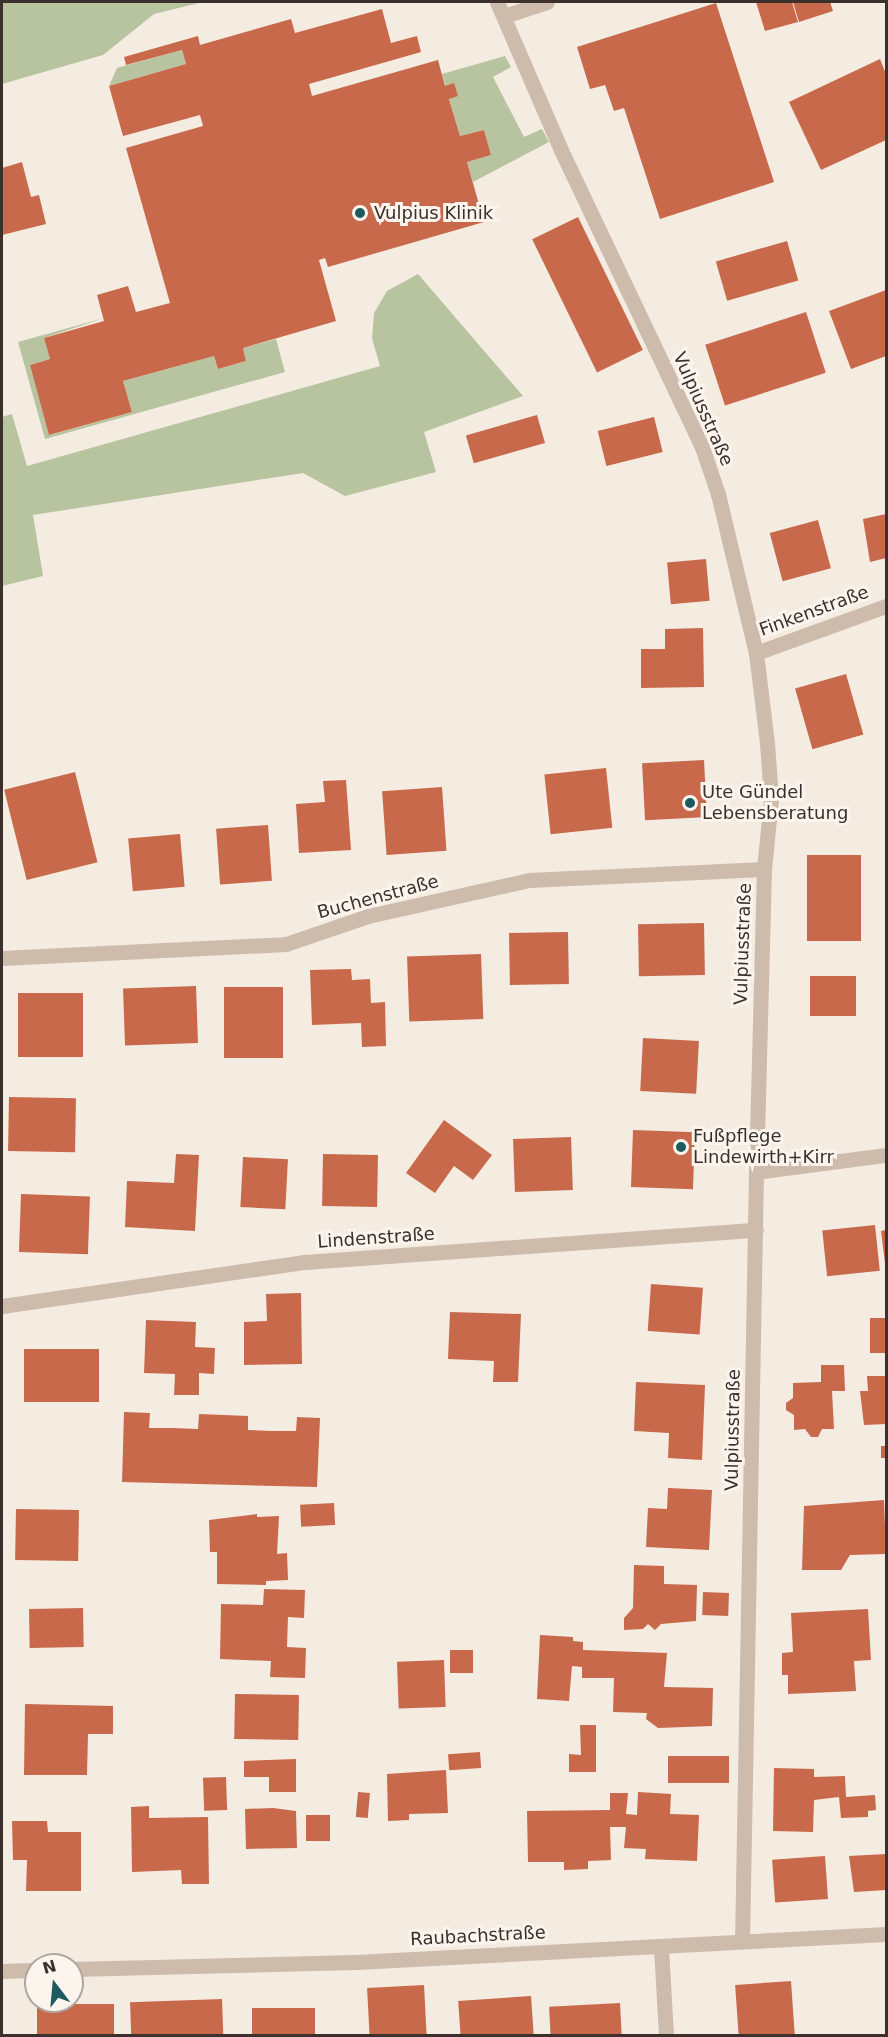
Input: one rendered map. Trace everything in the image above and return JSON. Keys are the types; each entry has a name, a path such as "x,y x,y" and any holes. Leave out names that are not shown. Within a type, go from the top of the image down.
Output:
{"street":[{"path":"500,9 547,2"},
{"name":"Vulpiusstraße","path":"500,9 561,150 702,447 718,494 756,653 771,799 764,869 756,1172 742,1940"},
{"name":"Finkenstraße","path":"756,653 886,606"},
{"name":"Buchenstraße","path":"2,958 286,944 368,916 529,880 764,869"},
{"path":"756,1172 886,1155"},
{"name":"Lindenstraße","path":"2,1306 305,1263 756,1230"},
{"name":"Raubachstraße","path":"84,1970 356,1962 661,1948 742,1940 886,1934"},
{"path":"661,1948 666,2036"},
{"path":"2,1971 24,1971"}],"green space":[{"path":"2,2 203,2 154,14 103,55 2,84"},
{"path":"182,50 186,64 109,86 117,68"},
{"path":"505,56 511,67 493,77 524,137 542,129 549,142 473,182 467,162 491,155 484,130 460,136 442,74"},
{"path":"418,274 523,396 424,432 436,472 345,496 303,473 33,515 43,576 2,586 2,417 12,414 27,466 380,366 372,338 374,313 387,291"},
{"path":"104,318 44,338 50,359 30,365 50,435 132,412 123,381 214,356 218,369 246,361 243,348 276,339 285,372 45,439 18,342"}],"building":[{"path":"756,2 792,2 798,22 765,31"},
{"path":"793,2 830,2 833,11 799,22"},
{"path":"716,3 774,182 660,219 624,108 614,111 605,85 590,89 577,47"},
{"name":"Vulpius Klinik","path":"382,9 391,43 417,36 421,52 309,84 312,96 438,60 445,86 454,83 458,96 449,99 460,136 484,130 491,155 467,162 484,222 328,267 325,258 319,260 336,321 243,348 246,361 218,369 214,356 123,381 132,412 49,435 30,365 50,359 44,338 104,321 97,295 128,286 136,312 170,303 126,148 203,126 200,115 123,136 109,86 186,64 182,50 126,65 124,57 198,36 200,45 291,19 295,33"},
{"path":"880,59 886,74 886,140 821,170 789,102"},
{"path":"22,162 31,197 39,195 46,224 2,235 2,168"},
{"path":"578,217 643,350 597,372 532,239"},
{"path":"787,241 798,280 727,301 716,261"},
{"path":"886,290 886,356 851,369 829,311"},
{"path":"806,312 826,373 725,406 705,345"},
{"path":"537,415 545,443 474,463 466,435"},
{"path":"654,417 663,452 606,466 598,431"},
{"path":"886,514 886,558 870,562 863,519"},
{"path":"818,520 831,568 783,581 770,533"},
{"path":"706,559 710,601 671,604 667,562"},
{"path":"703,628 704,687 641,688 641,649 665,649 665,629"},
{"path":"846,674 863,735 812,749 795,689"},
{"path":"704,760 707,817 645,820 642,763"},
{"path":"606,768 612,828 551,834 544,774"},
{"path":"75,772 97,862 27,880 4,790"},
{"path":"346,780 351,850 299,853 296,804 325,802 323,781"},
{"path":"442,787 446,851 387,855 382,791"},
{"path":"268,825 272,881 220,884 216,829"},
{"path":"180,834 185,887 133,891 128,839"},
{"path":"807,855 861,855 861,941 807,941"},
{"path":"704,923 705,975 639,976 638,924"},
{"path":"568,932 569,984 510,985 509,933"},
{"path":"481,954 483,1019 409,1022 407,957"},
{"path":"351,969 352,980 370,979 371,1003 385,1002 386,1046 362,1047 361,1023 312,1025 310,970"},
{"path":"810,976 856,976 856,1016 810,1016"},
{"path":"196,986 198,1043 125,1046 123,989"},
{"path":"224,987 283,987 283,1058 224,1058"},
{"path":"18,993 83,993 83,1057 18,1057"},
{"path":"643,1038 699,1041 696,1094 640,1091"},
{"path":"9,1097 76,1098 75,1152 8,1151"},
{"path":"444,1120 492,1155 473,1180 454,1166 435,1193 406,1173"},
{"path":"633,1130 695,1132 693,1189 631,1187"},
{"path":"571,1137 573,1190 515,1192 513,1139"},
{"path":"176,1154 199,1155 195,1231 125,1227 127,1181 174,1183"},
{"path":"323,1154 378,1155 377,1207 322,1206"},
{"path":"243,1157 288,1159 285,1209 240,1207"},
{"path":"21,1194 90,1196 88,1254 19,1252"},
{"path":"875,1225 880,1271 827,1276 822,1231"},
{"path":"886,1230 886,1263 885,1263 881,1231"},
{"path":"651,1284 703,1288 700,1335 648,1331"},
{"path":"301,1293 302,1364 244,1365 244,1322 267,1321 266,1294"},
{"path":"450,1312 521,1314 518,1382 493,1382 494,1361 448,1359"},
{"path":"870,1318 886,1318 886,1353 870,1353"},
{"path":"146,1320 196,1322 195,1347 215,1348 214,1374 199,1373 199,1395 174,1395 175,1374 144,1373"},
{"path":"24,1349 99,1349 99,1402 24,1402"},
{"path":"821,1365 844,1365 845,1391 832,1391 834,1429 822,1429 818,1437 811,1437 805,1429 794,1430 794,1415 786,1410 786,1403 793,1398 793,1383 821,1382"},
{"path":"867,1376 886,1376 886,1424 864,1425 860,1391 868,1391"},
{"path":"636,1382 705,1385 702,1460 668,1458 669,1433 634,1431"},
{"path":"124,1412 150,1413 149,1428 198,1429 199,1414 248,1416 248,1430 296,1431 297,1417 320,1418 317,1487 122,1482"},
{"path":"881,1446 886,1446 886,1458 881,1458"},
{"path":"668,1488 712,1490 709,1550 646,1547 648,1508 667,1509"},
{"path":"884,1500 886,1554 850,1555 841,1570 802,1570 804,1506"},
{"path":"334,1503 335,1525 301,1527 300,1505"},
{"path":"16,1509 79,1510 78,1561 15,1560"},
{"path":"257,1514 257,1517 279,1516 277,1554 287,1553 288,1580 266,1581 266,1585 217,1584 217,1552 210,1552 209,1520"},
{"path":"634,1565 664,1566 664,1584 697,1585 696,1621 661,1624 655,1630 648,1624 643,1629 624,1630 624,1618 633,1608"},
{"path":"264,1589 305,1590 304,1618 288,1617 287,1647 306,1648 305,1678 270,1677 271,1661 220,1659 221,1604 263,1605"},
{"path":"703,1592 729,1593 728,1616 702,1615"},
{"path":"83,1608 84,1647 30,1648 29,1609"},
{"path":"868,1609 871,1660 854,1661 856,1691 788,1694 788,1675 782,1675 782,1653 793,1652 791,1613"},
{"path":"540,1635 573,1637 573,1641 583,1642 583,1650 667,1653 664,1687 713,1688 712,1726 658,1728 646,1719 647,1713 613,1712 614,1678 582,1678 582,1667 572,1666 569,1701 537,1699"},
{"path":"450,1650 473,1650 473,1673 450,1673"},
{"path":"444,1660 446,1707 399,1709 397,1662"},
{"path":"235,1694 299,1695 298,1740 234,1739"},
{"path":"25,1704 113,1706 113,1734 88,1734 87,1775 24,1775"},
{"path":"580,1725 596,1725 596,1772 569,1772 569,1754 581,1755"},
{"path":"480,1752 481,1768 449,1770 448,1754"},
{"path":"668,1756 729,1756 729,1783 668,1783"},
{"path":"296,1759 296,1792 269,1792 269,1777 244,1777 244,1761"},
{"path":"774,1768 814,1769 814,1777 845,1776 846,1797 875,1795 876,1810 868,1811 868,1817 841,1818 839,1797 814,1800 813,1832 773,1831"},
{"path":"446,1770 448,1813 409,1814 409,1820 388,1821 387,1774"},
{"path":"226,1777 227,1810 204,1811 203,1778"},
{"path":"358,1792 370,1793 368,1818 356,1817"},
{"path":"638,1792 671,1794 670,1814 699,1815 697,1861 645,1859 646,1849 624,1848 626,1827 610,1827 611,1860 588,1861 588,1869 564,1870 564,1862 528,1862 527,1811 610,1810 610,1793 628,1793 626,1814 637,1815"},
{"path":"149,1806 149,1818 208,1817 209,1884 182,1884 181,1870 132,1872 131,1807"},
{"path":"273,1808 296,1811 297,1848 246,1849 245,1809"},
{"path":"306,1815 330,1815 330,1841 306,1841"},
{"path":"12,1821 47,1821 48,1832 81,1832 81,1891 26,1891 27,1860 13,1860"},
{"path":"886,1854 886,1890 854,1892 849,1856"},
{"path":"825,1856 828,1899 775,1903 772,1860"},
{"path":"791,1981 795,2036 739,2036 735,1985"},
{"path":"424,1985 427,2036 370,2036 367,1988"},
{"path":"531,1996 534,2036 461,2036 458,2001"},
{"path":"222,1999 223,2036 131,2036 130,2002"},
{"path":"620,2003 622,2036 551,2036 549,2007"},
{"path":"84,2004 114,2004 114,2036 37,2036 37,2013 84,2013"},
{"path":"252,2008 315,2008 315,2036 252,2036"}],"place":[{"name":"Vulpius Klinik","path":"360,213"},
{"name":"Ute Gündel Lebensberatung","path":"690,803"},
{"name":"Fußpflege Lindewirth+Kirr","path":"681,1147"}]}
